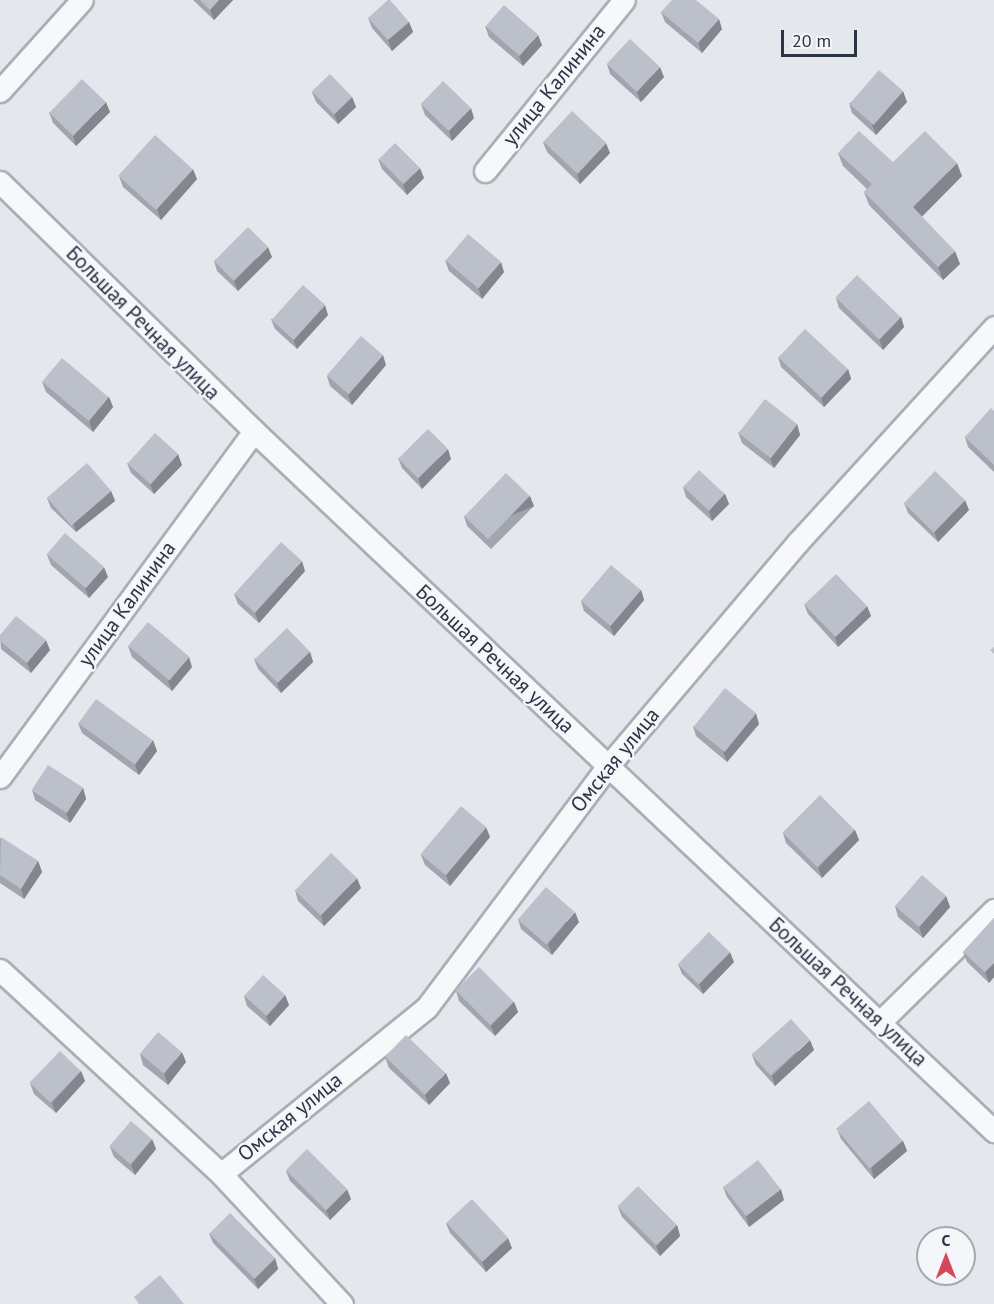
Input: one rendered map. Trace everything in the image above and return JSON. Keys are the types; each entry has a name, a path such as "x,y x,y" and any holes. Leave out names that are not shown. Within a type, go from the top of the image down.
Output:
{"street":[{"path":"0,91 82,0"},
{"name":"улица Калинина","path":"485,171 624,0"},
{"name":"Большая Речная улица","path":"0,182 254,432 994,1131"},
{"name":"Омская улица","path":"220,1174 427,1007 608,766 798,542 994,327"},
{"name":"улица Калинина","path":"0,777 254,432"},
{"path":"880,1022 994,910"},
{"path":"0,970 220,1174 342,1304"}],"building":[{"path":"200,0 219,0 210,10"},
{"path":"388,0 409,22 388,40 368,18"},
{"path":"672,0 696,0 719,19 698,43 661,12"},
{"path":"504,5 538,35 520,56 486,26"},
{"path":"630,39 660,67 637,92 607,64"},
{"path":"879,70 903,91 874,125 849,104"},
{"path":"330,74 352,97 334,114 312,91"},
{"path":"82,79 106,102 73,136 49,113"},
{"path":"443,81 471,108 449,131 421,104"},
{"path":"572,111 606,143 578,174 543,142"},
{"path":"859,131 893,162 925,131 957,163 913,207 955,251 938,267 864,192 872,184 838,153"},
{"path":"155,135 193,169 156,210 118,176"},
{"path":"395,143 420,168 403,184 379,159"},
{"path":"248,227 268,247 234,281 214,261"},
{"path":"468,234 501,262 478,288 446,261"},
{"path":"857,275 901,317 879,340 835,297"},
{"path":"303,285 325,305 294,340 272,320"},
{"path":"805,329 848,369 822,398 778,358"},
{"path":"361,336 383,355 349,394 327,375"},
{"path":"62,358 109,397 89,421 42,382"},
{"path":"765,399 797,424 771,458 739,433"},
{"path":"991,408 994,411 994,465 965,437"},
{"path":"428,429 448,449 418,478 398,459"},
{"path":"155,433 178,454 151,484 128,463"},
{"path":"87,463 111,491 71,526 47,498"},
{"path":"699,470 725,494 709,511 683,487"},
{"path":"935,471 965,500 934,533 904,503"},
{"path":"506,473 530,496 488,539 464,516"},
{"path":"65,533 104,567 86,588 47,554"},
{"path":"281,542 302,561 255,613 234,594"},
{"path":"611,565 641,590 611,626 581,601"},
{"path":"836,574 867,606 836,637 804,605"},
{"path":"16,616 46,640 27,663 0,641 0,635"},
{"path":"148,622 189,657 169,680 128,646"},
{"path":"287,628 310,652 278,683 255,659"},
{"path":"725,688 756,713 725,752 694,727"},
{"path":"96,699 153,740 135,764 78,723"},
{"path":"48,765 83,788 67,813 32,790"},
{"path":"820,795 855,830 817,867 783,832"},
{"path":"461,806 486,827 446,875 421,854"},
{"path":"1,837 38,861 21,889 0,875"},
{"path":"331,853 357,878 321,915 295,890"},
{"path":"922,875 946,896 919,927 895,906"},
{"path":"546,887 575,912 546,944 518,919"},
{"path":"994,918 994,963 985,972 963,952"},
{"path":"709,932 730,952 699,985 678,964"},
{"path":"479,967 514,1002 490,1025 456,990"},
{"path":"263,975 285,995 267,1016 244,996"},
{"path":"791,1019 810,1040 770,1075 752,1054"},
{"path":"158,1032 182,1052 164,1073 140,1053"},
{"path":"406,1035 446,1073 425,1095 385,1057"},
{"path":"60,1051 81,1071 50,1103 29,1083"},
{"path":"869,1101 902,1141 869,1168 836,1129"},
{"path":"131,1121 152,1139 130,1164 109,1146"},
{"path":"307,1149 347,1189 326,1211 286,1170"},
{"path":"758,1160 781,1189 746,1216 723,1187"},
{"path":"638,1186 677,1225 656,1245 617,1207"},
{"path":"472,1199 508,1238 483,1262 446,1223"},
{"path":"230,1213 275,1258 255,1279 209,1234"},
{"path":"160,1275 184,1304 139,1304 134,1297"}]}
